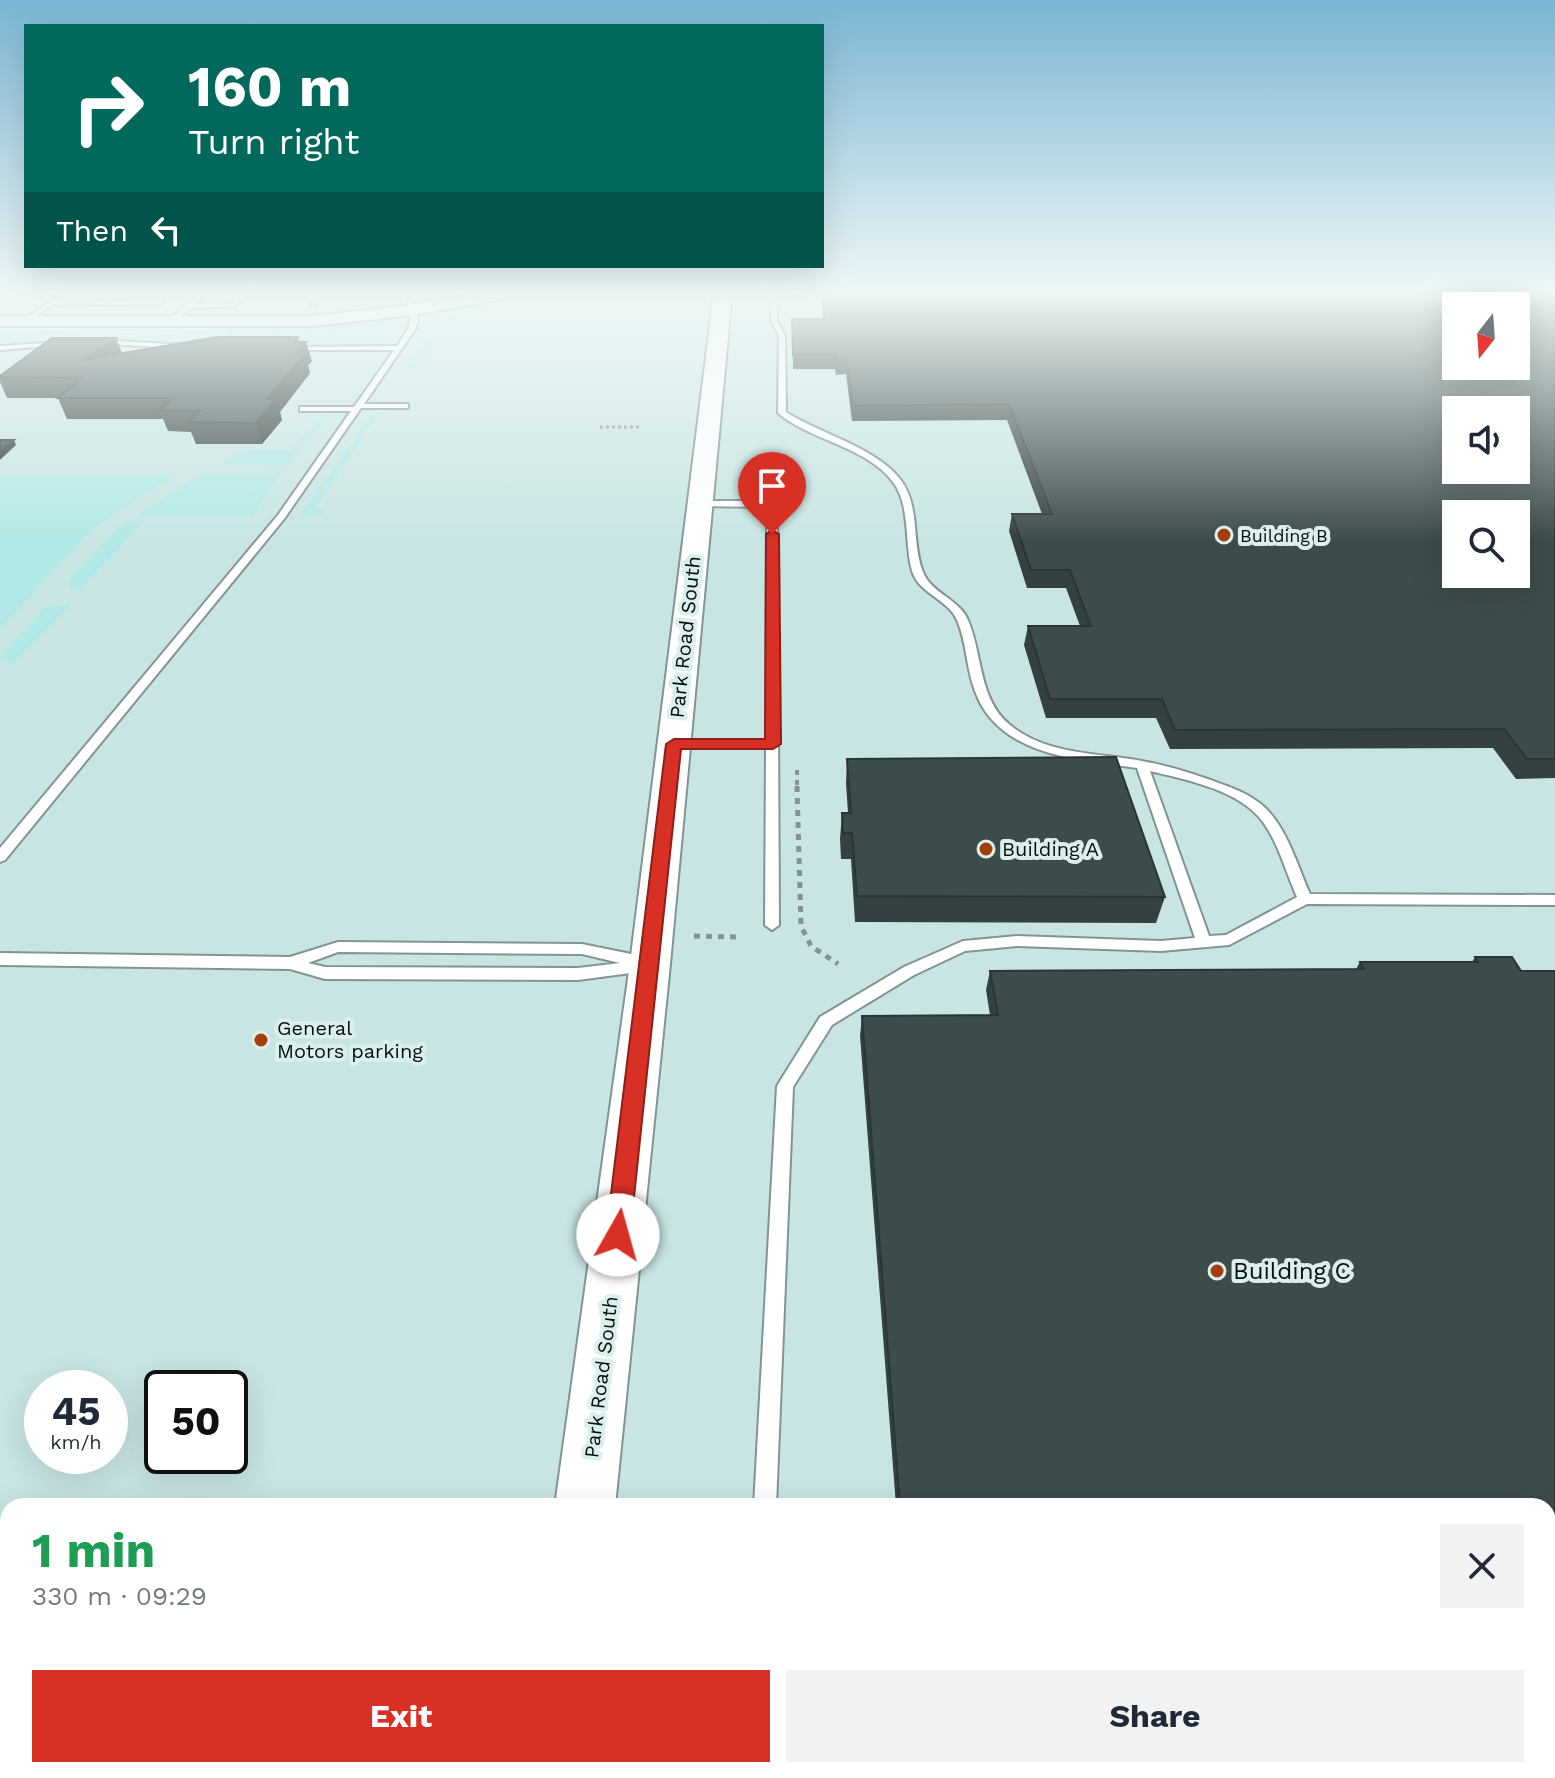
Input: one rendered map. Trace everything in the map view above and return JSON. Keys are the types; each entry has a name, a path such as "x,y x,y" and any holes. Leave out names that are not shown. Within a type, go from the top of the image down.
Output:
{"main road":[{"name":"Park Road South","path":"586,1498 650,964 714,376"}],"lane":[{"path":"0,857 281,517 380,376"},
{"path":"782,376 782,413 824,438 871,460 898,481 908,514 917,575 960,614 983,700 1010,731 1052,751 1142,765 1203,781 1239,798 1267,817 1305,899"},
{"path":"303,409 405,406"},
{"path":"699,504 772,504 772,925"},
{"path":"674,744 773,744"},
{"path":"1142,765 1204,942"},
{"path":"765,1498 785,1086 826,1021 909,971 963,946 1017,941 1161,946 1229,940 1305,899 1555,900"},
{"path":"290,963 338,947 582,949 650,964"},
{"path":"0,959 290,963 325,973 562,974 650,964"}],"path":[{"path":"600,427 639,427"},
{"path":"797,770 801,926 811,946 838,964"},
{"path":"694,936 737,937"}],"shaded area":[{"path":"0,376 1442,376 1442,380 1530,380 1530,376 1555,376 1555,1498 0,1498"},
{"path":"388,411 387,415 378,416 314,509 323,511 323,515 299,517 370,416"},
{"path":"322,413 327,416 289,465 223,464 245,452 291,451"},
{"path":"281,474 252,516 135,516 200,475"},
{"path":"178,475 115,512 90,532 0,629 0,476"},
{"path":"126,521 142,523 80,590 70,589 68,584 71,577"},
{"path":"72,604 14,663 0,661 43,610"}],"building":[{"path":"0,376 286,376 267,399 276,399 256,423 188,422 200,411 160,410 173,398 58,398 83,378"},
{"name":"Building B","path":"849,376 1442,376 1442,380 1530,380 1530,376 1555,376 1555,759 1527,759 1504,729 1175,730 1162,699 1050,699 1028,626 1091,626 1070,570 1031,570 1012,514 1052,514 1009,404 853,406"},
{"path":"0,440 14,440 0,452"},
{"name":"Building A","path":"1116,757 1165,897 857,896 852,833 843,833 842,813 851,813 847,759"},
{"name":"Building C","path":"1475,957 1512,957 1521,971 1555,971 1555,1498 899,1498 862,1016 998,1015 990,971 1364,969 1360,962 1478,962"}],"place":[{"name":"Building B","path":"1224,535"},
{"name":"Building A","path":"986,849"},
{"name":"General Motors parking","path":"261,1040"},
{"name":"Building C","path":"1217,1271"}],"route":[{"path":"618,1235 674,744 773,744 772,534"}]}
